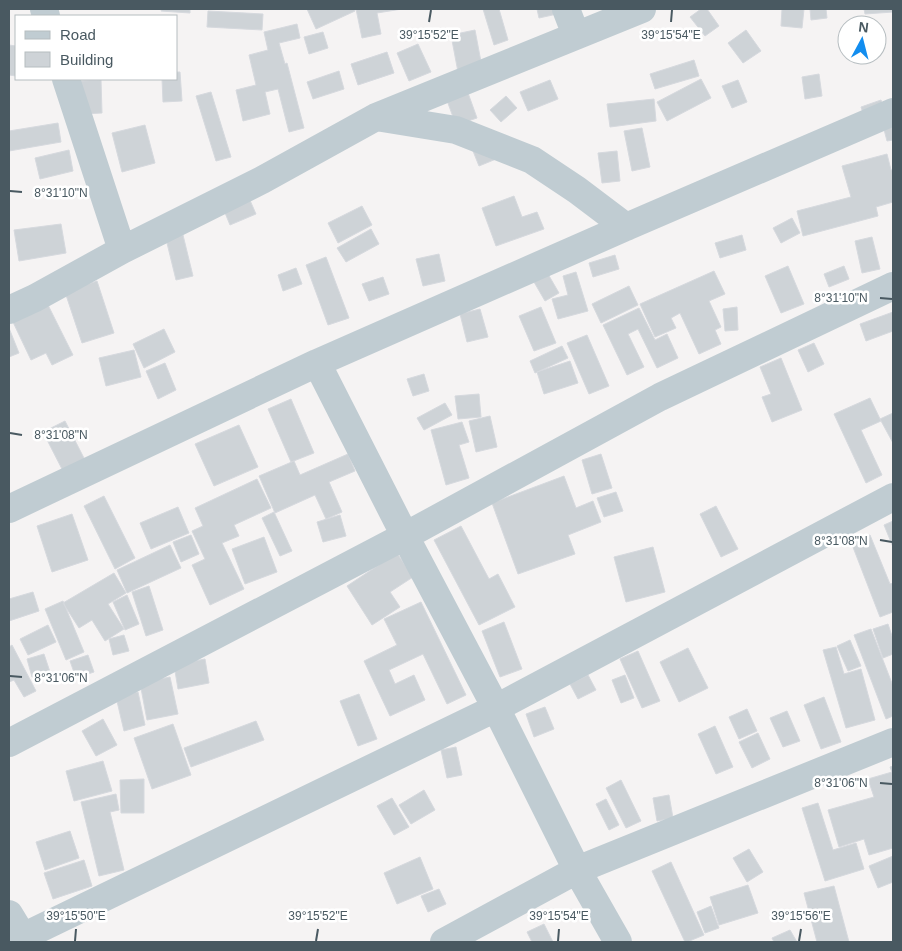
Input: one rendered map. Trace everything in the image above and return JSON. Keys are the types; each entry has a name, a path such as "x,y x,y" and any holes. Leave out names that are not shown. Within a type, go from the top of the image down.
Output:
{"street":[{"path":"566,9 576,35"},
{"path":"9,310 35,298 122,250 262,180 376,117 642,9"},
{"path":"66,80 122,250"},
{"path":"9,509 317,363 893,112"},
{"path":"376,117 456,130 532,160 577,190 626,227"},
{"path":"9,743 405,536 660,398 893,286"},
{"path":"317,363 405,536 496,708 577,870 618,942"},
{"path":"17,934 496,708 893,497"},
{"path":"444,942 577,870 893,742"}],"building":[{"path":"162,9 190,9 190,13 161,11"},
{"path":"307,9 354,9 355,11 316,29"},
{"path":"356,9 402,9 377,13 381,34 362,38"},
{"path":"483,9 499,9 508,40 494,45"},
{"path":"537,9 556,9 557,14 539,18"},
{"path":"701,9 707,9 719,26 705,36 690,17"},
{"path":"782,9 804,9 802,28 781,26"},
{"path":"810,9 826,9 827,18 811,20"},
{"path":"864,9 893,9 893,12 865,14"},
{"path":"208,11 263,14 262,30 207,27"},
{"path":"297,24 300,38 279,43 285,64 287,63 304,128 289,132 278,89 265,92 270,114 243,121 236,90 256,85 249,55 268,50 264,32"},
{"path":"475,30 482,67 458,72 451,35"},
{"path":"746,30 761,51 743,63 728,43"},
{"path":"323,32 328,48 309,54 304,37"},
{"path":"418,44 431,72 409,81 397,53"},
{"path":"9,45 15,46 15,76 9,75"},
{"path":"387,52 394,73 358,85 351,64"},
{"path":"694,60 699,76 655,89 650,74"},
{"path":"339,71 344,89 313,99 307,82"},
{"path":"178,72 180,72 182,101 163,102 162,80 178,80"},
{"path":"819,74 822,96 805,99 802,77"},
{"path":"463,79 477,118 456,125 442,87"},
{"path":"701,79 711,98 667,121 657,102"},
{"path":"101,80 102,113 83,114 81,81"},
{"path":"550,80 558,99 528,111 520,92"},
{"path":"738,80 747,102 732,108 722,86"},
{"path":"211,92 231,157 216,161 196,96"},
{"path":"506,96 517,108 501,122 490,110"},
{"path":"654,99 656,121 610,127 607,104"},
{"path":"881,100 885,112 865,119 861,107"},
{"path":"893,115 893,140 887,141 881,118"},
{"path":"58,123 61,142 9,151 9,131"},
{"path":"145,125 155,163 122,172 112,133"},
{"path":"642,128 650,167 632,171 624,131"},
{"path":"471,146 501,157 479,166"},
{"path":"69,150 73,171 40,179 35,158"},
{"path":"617,151 620,181 602,183 598,153"},
{"path":"887,154 891,170 893,170 893,202 876,207 878,216 803,236 797,211 851,197 842,166"},
{"path":"514,196 522,217 537,212 544,229 496,246 482,208"},
{"path":"249,198 256,214 230,225 223,208"},
{"path":"362,206 372,225 338,243 328,223"},
{"path":"792,218 800,233 781,243 773,228"},
{"path":"61,224 66,253 19,261 14,230"},
{"path":"371,229 379,244 346,262 337,248"},
{"path":"183,235 193,276 176,280 166,239"},
{"path":"742,235 746,250 720,258 715,243"},
{"path":"872,237 880,269 862,273 855,241"},
{"path":"439,254 445,281 423,286 416,259"},
{"path":"615,255 619,269 593,277 589,263"},
{"path":"326,257 349,318 328,325 306,265"},
{"path":"788,266 804,304 781,313 765,276"},
{"path":"844,266 849,279 829,287 824,274"},
{"path":"296,268 302,284 283,291 278,275"},
{"path":"714,271 725,294 709,301 721,327 715,330 721,344 699,354 680,313 671,318 676,328 655,337 640,304"},
{"path":"576,272 588,311 558,319 552,299 568,295 563,276"},
{"path":"548,274 559,293 545,301 534,282"},
{"path":"383,277 389,294 369,301 362,284"},
{"path":"97,281 114,333 82,343 65,292"},
{"path":"629,286 638,305 601,323 592,304"},
{"path":"47,303 73,355 52,365 46,353 31,360 12,320"},
{"path":"541,307 556,343 534,351 519,316"},
{"path":"737,307 738,330 725,331 723,309"},
{"path":"639,308 655,340 667,334 678,358 657,368 638,329 628,334 644,367 627,375 603,325"},
{"path":"480,309 488,337 467,342 460,314"},
{"path":"893,312 893,331 866,341 860,324"},
{"path":"9,328 19,353 9,357"},
{"path":"164,329 175,352 144,368 133,344"},
{"path":"587,335 609,386 589,394 567,343"},
{"path":"814,343 824,364 808,372 798,350"},
{"path":"562,346 568,358 535,373 530,361"},
{"path":"134,350 141,377 106,386 99,358"},
{"path":"781,358 802,410 772,422 762,397 771,394 760,367"},
{"path":"570,361 578,383 544,394 537,372"},
{"path":"165,363 176,390 158,399 146,371"},
{"path":"424,374 429,391 413,396 407,379"},
{"path":"479,394 481,417 458,419 455,396"},
{"path":"870,398 881,421 861,430 882,475 866,483 834,414"},
{"path":"291,399 314,453 291,462 268,409"},
{"path":"445,403 452,415 424,430 417,418"},
{"path":"893,413 893,443 880,419"},
{"path":"490,416 497,447 476,452 469,421"},
{"path":"65,421 86,462 64,473 43,432"},
{"path":"462,422 469,442 459,445 469,478 446,485 431,430"},
{"path":"239,425 258,467 214,486 195,444"},
{"path":"348,454 355,471 329,482 342,512 326,519 315,495 275,513 259,476 294,461 300,475"},
{"path":"601,454 612,488 592,494 582,460"},
{"path":"564,476 576,508 593,501 601,522 568,535 575,554 518,574 492,503"},
{"path":"257,479 271,508 234,525 239,536 222,543 244,589 210,605 192,565 205,559 192,531 203,526 195,508"},
{"path":"616,492 623,511 604,517 597,498"},
{"path":"104,496 135,558 115,569 84,506"},
{"path":"716,506 738,549 721,557 700,514"},
{"path":"178,507 189,533 151,549 140,523"},
{"path":"274,512 292,551 280,556 262,518"},
{"path":"72,514 88,560 52,572 37,526"},
{"path":"340,515 346,536 323,542 317,522"},
{"path":"893,521 893,547 884,525"},
{"path":"461,526 489,579 498,574 515,607 479,625 434,540"},
{"path":"191,535 199,554 181,562 173,542"},
{"path":"870,535 890,584 893,583 893,612 880,617 851,542"},
{"path":"264,537 277,572 245,584 232,549"},
{"path":"170,545 181,568 127,593 117,570"},
{"path":"653,547 665,592 626,602 614,557"},
{"path":"397,553 413,577 390,592 400,607 372,625 347,586"},
{"path":"114,573 126,593 108,604 124,629 105,641 92,620 79,628 63,603"},
{"path":"149,586 163,630 146,636 132,592"},
{"path":"33,592 39,611 9,621 9,599"},
{"path":"127,595 139,624 125,630 113,602"},
{"path":"63,601 84,652 66,660 45,609"},
{"path":"421,602 466,695 447,704 423,654 389,670 395,684 414,675 425,700 390,716 364,661 397,645 384,619"},
{"path":"504,622 522,669 500,677 482,631"},
{"path":"888,624 893,639 893,654 883,658 873,629"},
{"path":"48,625 56,642 28,655 20,639"},
{"path":"871,629 893,686 893,716 886,719 854,635"},
{"path":"124,635 129,651 113,655 109,639"},
{"path":"850,640 861,666 848,671 837,646"},
{"path":"12,645 36,691 24,697 14,680 9,682 9,647"},
{"path":"836,647 844,674 861,669 875,720 846,728 823,650"},
{"path":"688,648 708,688 679,702 660,662"},
{"path":"638,651 660,701 642,708 620,659"},
{"path":"44,654 50,672 32,677 27,659"},
{"path":"88,655 94,672 76,678 70,661"},
{"path":"205,659 209,683 178,689 174,665"},
{"path":"588,675 596,690 578,699 570,684"},
{"path":"625,675 634,698 621,703 612,680"},
{"path":"170,677 178,714 147,720 140,683"},
{"path":"138,692 145,725 124,731 116,697"},
{"path":"359,694 377,739 358,746 340,701"},
{"path":"824,697 841,742 821,749 804,705"},
{"path":"545,707 554,729 534,737 526,714"},
{"path":"747,709 757,731 739,739 729,717"},
{"path":"787,711 800,741 783,747 770,718"},
{"path":"103,719 117,745 96,756 82,731"},
{"path":"256,721 264,740 191,767 184,748"},
{"path":"173,724 191,775 152,789 134,738"},
{"path":"715,726 733,767 716,774 698,734"},
{"path":"758,733 770,759 752,768 739,742"},
{"path":"456,747 462,775 447,778 441,750"},
{"path":"103,761 112,791 74,801 66,771"},
{"path":"893,766 893,848 869,855 864,839 839,847 828,810 874,797 868,779 892,772 890,767"},
{"path":"144,779 144,813 121,813 120,780"},
{"path":"621,780 641,821 626,828 606,788"},
{"path":"424,790 435,810 411,824 399,805"},
{"path":"116,794 119,810 110,812 124,870 99,876 81,802"},
{"path":"669,795 673,818 657,821 653,798"},
{"path":"392,798 409,827 394,835 377,806"},
{"path":"606,799 619,825 609,830 596,804"},
{"path":"818,803 833,850 856,843 864,869 825,881 802,808"},
{"path":"70,831 79,858 45,870 36,842"},
{"path":"749,849 763,872 747,882 733,858"},
{"path":"893,856 893,882 878,888 869,866"},
{"path":"420,857 433,889 397,904 384,873"},
{"path":"84,860 92,886 53,899 44,873"},
{"path":"671,862 704,935 687,942 685,942 652,871"},
{"path":"748,885 758,913 719,925 710,897"},
{"path":"834,886 849,942 817,942 804,893"},
{"path":"439,889 446,904 428,912 421,896"},
{"path":"711,906 719,928 705,933 697,912"},
{"path":"544,924 553,942 532,942 527,932"},
{"path":"790,930 797,942 774,942 772,938"}]}
